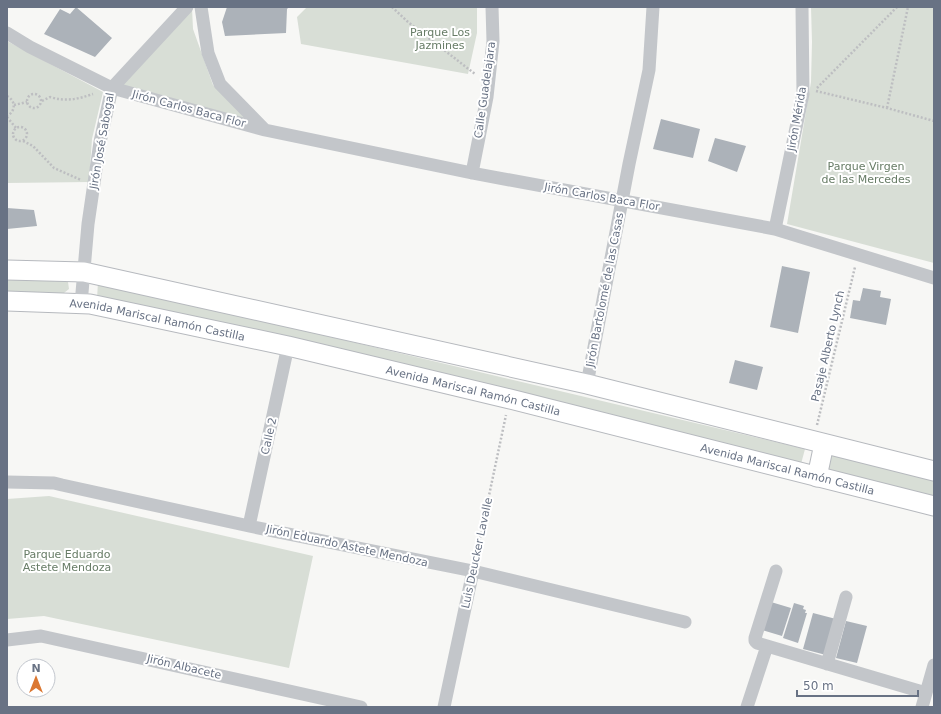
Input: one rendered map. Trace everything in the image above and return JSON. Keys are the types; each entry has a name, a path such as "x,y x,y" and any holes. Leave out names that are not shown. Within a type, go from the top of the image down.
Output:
{"main road":[{"path":"7,270 84,272 587,384 934,472"},
{"name":"Avenida Mariscal Ramón Castilla","path":"7,301 90,304 288,346 510,399 934,506"},
{"path":"817,477 818,442"}],"street":[{"name":"Jirón José Sabogal","path":"81,304 88,224 100,142 112,88 187,7"},
{"name":"Jirón Carlos Baca Flor","path":"201,7 208,53 220,84 265,130"},
{"name":"Calle Guadelajara","path":"472,173 488,84 493,41 492,7"},
{"name":"Jirón Bartolomé de las Casas","path":"587,384 649,70 653,7"},
{"name":"Jirón Mérida","path":"775,229 803,94 802,7"},
{"name":"Jirón Carlos Baca Flor","path":"7,33 30,47 112,88 265,130 472,173 775,229 934,278"},
{"name":"Calle 2","path":"249,526 288,346"},
{"name":"Jirón Eduardo Astete Mendoza","path":"7,482 54,483 249,526 473,571 685,622"},
{"name":"Luis Deucker Lavalle","path":"444,707 473,571"},
{"path":"776,571 754,641 926,693"},
{"path":"827,664 846,597"},
{"name":"Jirón Albacete","path":"7,640 41,636 361,707"},
{"path":"746,707 767,646"},
{"path":"922,707 934,666"}],"path":[{"path":"392,7 445,52 488,84"},
{"path":"897,7 814,90 934,121"},
{"path":"887,108 908,7"},
{"path":"27,102 31,108 36,108 42,101 50,97 59,100 70,100 112,88"},
{"path":"27,102 30,96 34,94 38,95 42,101"},
{"path":"7,96 11,98 14,105 12,112 7,117 16,128"},
{"path":"14,105 27,102"},
{"path":"23,141 27,135 26,131 23,127 16,128 12,134 14,139 23,141 33,146 54,168 94,185"},
{"name":"Pasaje Alberto Lynch","path":"818,442 857,255"},
{"name":"Luis Deucker Lavalle","path":"473,571 510,399"}],"green space":[{"name":"Parque Los Jazmines","path":"307,7 477,7 477,33 468,74 301,44 297,17"},
{"name":"Parque Virgen de las Mercedes","path":"811,7 934,7 934,263 787,224 811,82"},
{"path":"192,8 193,29 213,85 252,121 119,85"},
{"path":"7,41 103,92 92,139 89,182 7,183"},
{"path":"7,279 62,279 68,282 69,289 60,296 7,296"},
{"path":"98,282 805,449 801,464 97,299"},
{"path":"831,453 934,480 934,501 826,472"},
{"name":"Parque Eduardo Astete Mendoza","path":"49,496 313,556 289,668 44,616 7,619 7,499"}],"building":[{"path":"76,7 112,38 95,57 44,34 60,9 70,14"},
{"path":"227,7 289,7 287,9 286,33 225,36 222,22"},
{"path":"661,119 700,129 693,158 653,149"},
{"path":"715,138 746,146 737,172 708,161"},
{"path":"7,208 34,210 37,226 7,229"},
{"path":"782,266 810,272 798,333 770,327"},
{"path":"863,288 881,291 880,297 891,299 886,325 850,318 853,300 860,301"},
{"path":"735,360 763,367 757,390 729,383"},
{"path":"771,602 791,608 782,636 762,630"},
{"path":"794,603 804,606 803,609 806,610 805,613 807,613 798,643 783,638"},
{"path":"813,613 836,619 826,655 803,649"},
{"path":"846,621 867,626 857,663 836,658"}]}
